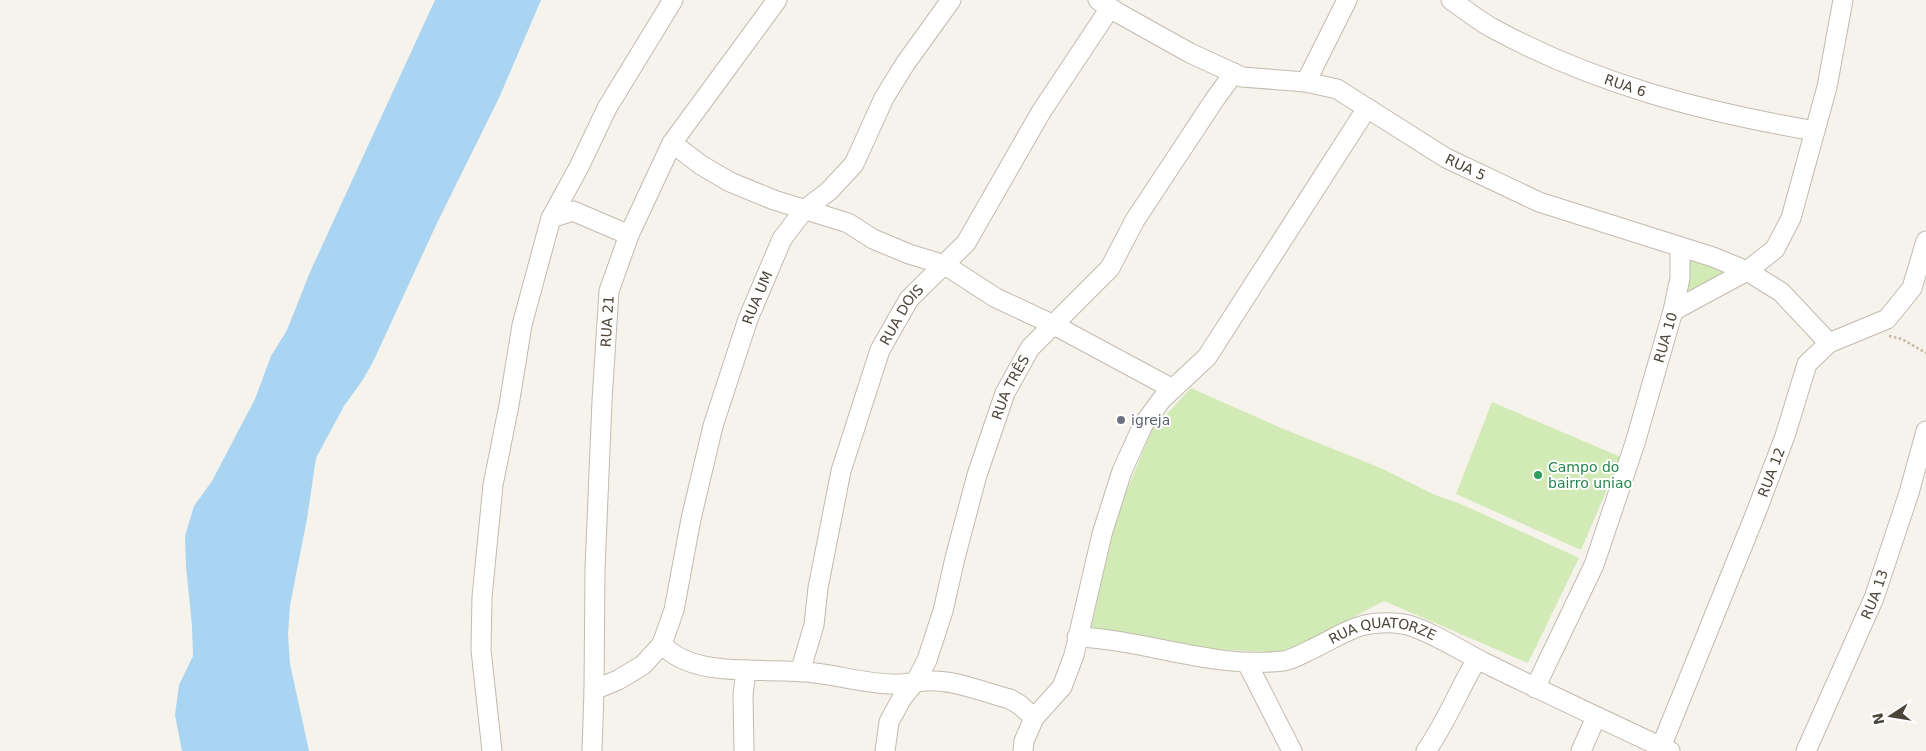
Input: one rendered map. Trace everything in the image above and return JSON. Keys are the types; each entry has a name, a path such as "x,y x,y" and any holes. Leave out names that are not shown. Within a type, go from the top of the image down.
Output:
{"street":[{"path":"492,751 481,650 482,597 494,485 510,406 522,325 551,218 607,108 673,0"},
{"name":"RUA 21","path":"592,751 595,559 609,291 629,235 672,143 777,0"},
{"name":"RUA UM","path":"662,644 674,610 691,519 713,426 748,319 782,239 804,210 829,192 854,164 884,98 905,64 951,0"},
{"path":"1306,82 1347,0"},
{"name":"RUA 6","path":"1452,0 1494,29 1560,62 1639,91 1712,110 1815,131"},
{"name":"RUA 10","path":"1535,688 1594,565 1635,444 1673,311 1747,271 1775,249 1791,218 1827,87 1843,0"},
{"name":"RUA 5","path":"1104,4 1190,53 1242,77 1306,82 1337,89 1446,158 1539,202 1712,257 1747,271 1780,292 1829,342"},
{"name":"RUA DOIS","path":"800,672 814,625 818,588 841,471 880,350 909,299 924,282 945,265 966,243 1104,4"},
{"name":"RUA TRÊS","path":"885,751 889,722 902,698 916,681 927,660 943,611 954,558 978,475 1005,393 1030,348 1110,268 1135,220 1214,99 1234,73"},
{"path":"1023,751 1024,741 1034,718 1062,687 1074,655 1102,534 1122,471 1143,425 1162,399 1207,357 1367,108"},
{"path":"672,143 701,165 730,182 804,210 848,223 873,239 909,254 945,265 996,298 1054,325 1173,389"},
{"path":"551,218 573,211 629,235"},
{"name":"RUA 12","path":"1665,749 1785,436 1807,364 1829,342 1887,319 1912,288 1926,241"},
{"path":"1673,311 1680,278 1680,247"},
{"name":"RUA 13","path":"1806,751 1874,598 1909,493 1926,431"},
{"name":"RUA QUATORZE","path":"1078,637 1105,638 1186,656 1247,663 1286,661 1352,628 1372,622 1405,624 1665,749"},
{"path":"594,690 618,680 643,665 662,644 670,654 692,663 710,667 800,672 890,684 938,681 1010,699 1020,705 1034,718"},
{"path":"1426,751 1477,659"},
{"path":"1247,663 1292,751"},
{"path":"744,751 743,695 746,670"},
{"path":"1581,751 1596,717"}],"path":[{"path":"1886,336 1902,339 1926,353"}],"green space":[{"path":"1683,251 1738,272 1679,305"},
{"path":"1191,388 1281,428 1383,469 1435,495 1461,504 1579,558 1528,663 1384,601 1286,653 1192,648 1091,627 1116,516 1152,430"},
{"name":"Campo do bairro uniao","path":"1492,402 1621,457 1581,550 1456,494"}],"water":[{"path":"435,0 541,0 499,98 437,223 373,362 344,406 316,458 307,519 290,605 288,634 290,664 309,751 182,751 175,715 179,685 193,656 185,536 194,506 212,481 255,399 271,356 287,330 310,272"}],"place":[{"name":"igreja","path":"1121,420"},
{"name":"Campo do bairro uniao","path":"1538,475"}]}
